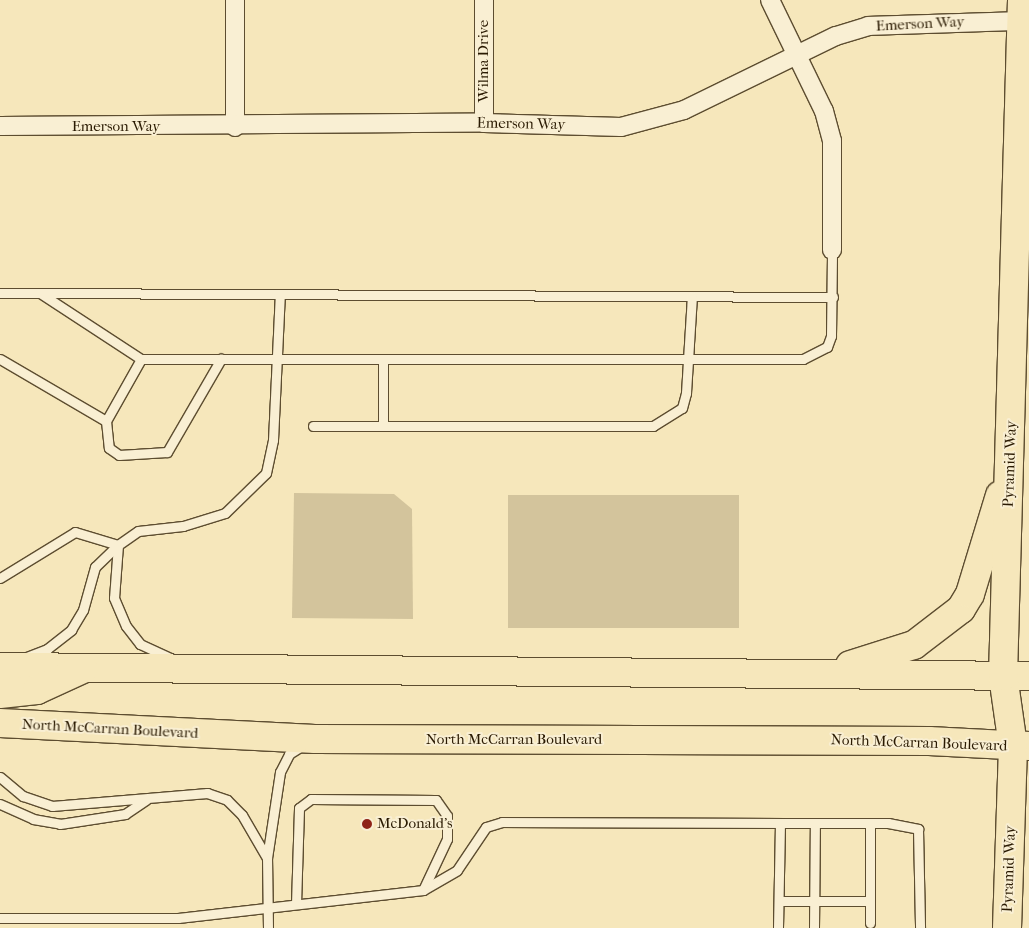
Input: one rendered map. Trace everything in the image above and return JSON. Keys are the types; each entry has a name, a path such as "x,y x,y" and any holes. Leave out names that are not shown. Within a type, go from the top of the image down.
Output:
{"main road":[{"name":"Pyramid Way","path":"1007,928 1024,743 1016,676 1011,460 1021,10"},
{"path":"816,673 914,645 961,609 970,594 1011,460"},
{"path":"0,667 1016,676"},
{"path":"0,694 37,690 87,667"},
{"name":"North McCarran Boulevard","path":"0,723 316,739 1024,743"}],"street":[{"path":"235,0 236,128"},
{"name":"Wilma Drive","path":"484,0 484,123"},
{"path":"770,0 824,111 832,140 832,250"},
{"name":"Emerson Way","path":"0,126 236,128 484,123 621,127 654,121 796,54 868,26 1021,10"}],"lane":[{"path":"40,293 140,359 803,359 819,354 831,336 833,296 832,250"},
{"path":"0,293 833,296"},
{"path":"0,667 47,649 71,630 83,610 95,567 118,545 138,531 183,526 224,513 266,473 279,359 280,294"},
{"path":"313,426 653,426 682,408 691,360 692,296"},
{"path":"0,359 106,421"},
{"path":"140,359 106,421 109,448 119,455 167,452 221,359"},
{"path":"383,426 384,359"},
{"path":"0,578 75,532 90,533 118,545"},
{"path":"118,545 114,598 126,626 140,644 159,655 203,669"},
{"path":"268,928 267,858 280,772 289,754 316,739"},
{"path":"0,777 23,796 52,806 146,800 207,793 227,800 242,814 267,858"},
{"path":"296,904 299,808 311,799 436,800 448,816 447,839 423,890"},
{"path":"0,804 33,819 60,824 125,814 146,800"},
{"path":"0,918 178,918 423,890 457,870 486,827 502,822 870,823 918,829 920,928"},
{"path":"778,928 780,823"},
{"path":"814,928 815,823"},
{"path":"870,823 870,923"},
{"path":"778,901 870,901"}],"shaded area":[{"path":"294,493 394,494 412,509 413,619 292,618"},
{"path":"508,495 739,495 739,628 508,628"}],"place":[{"name":"McDonald's","path":"367,824"}]}
